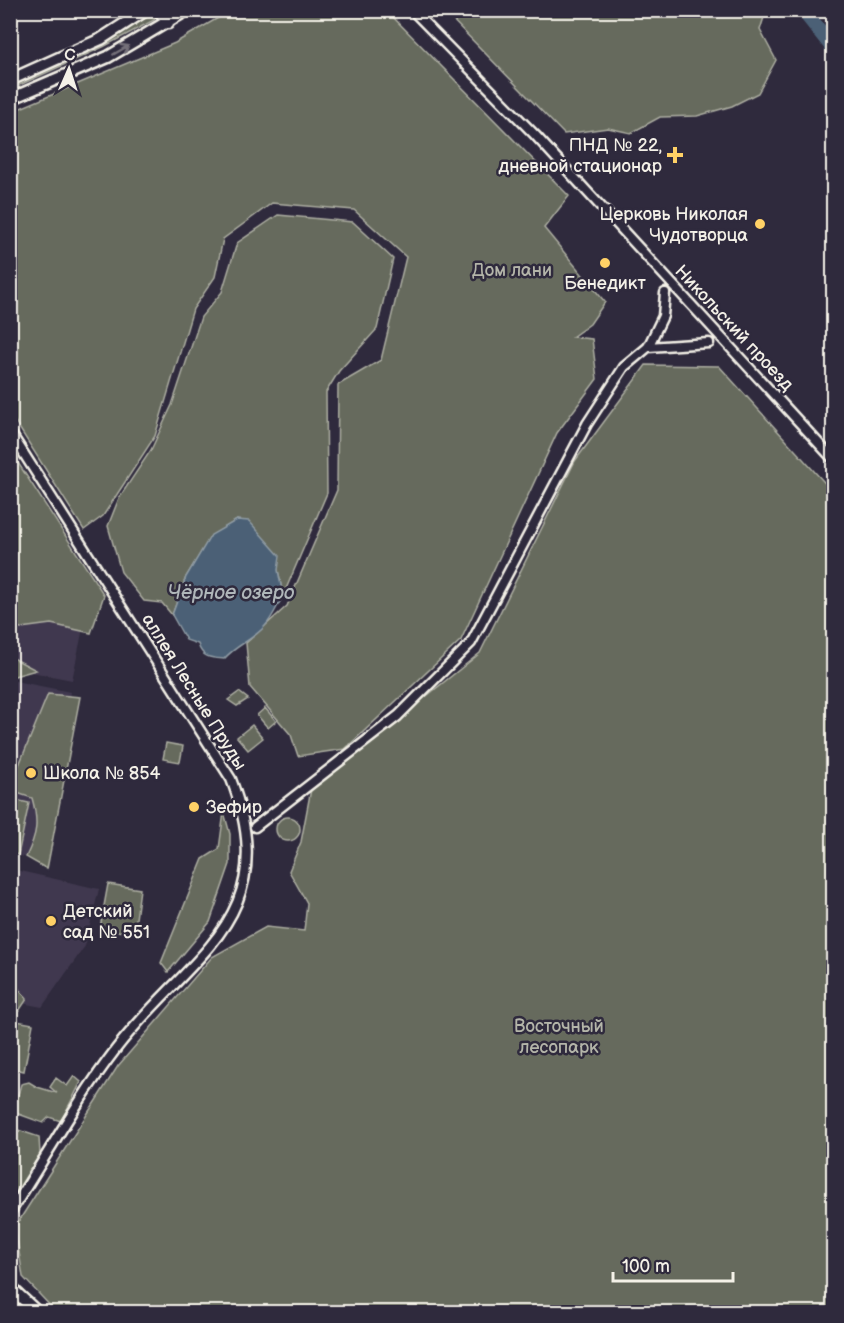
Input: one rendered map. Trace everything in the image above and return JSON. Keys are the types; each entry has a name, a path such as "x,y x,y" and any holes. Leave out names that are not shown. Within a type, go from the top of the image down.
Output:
{"main road":[{"path":"10,80 101,39 146,10"},
{"path":"159,10 168,23"},
{"path":"10,99 108,57 187,10"},
{"path":"10,1287 38,1312"}],"street":[{"name":"Никольский проезд","path":"412,10 535,135 834,460"},
{"path":"255,827 398,716 471,643 587,424 624,367 648,347 669,304 665,293"},
{"path":"648,347 709,343"},
{"name":"аллея Лесные Пруды","path":"10,432 231,779 245,829 247,864 238,901 217,941 117,1049 10,1213"}],"shaded area":[{"path":"10,586 89,600 72,680 11,668"},
{"name":"Школа № 854","path":"10,680 70,692 34,859 11,854"},
{"name":"Детский сад № 551","path":"11,869 99,889 85,946 42,1007 11,1001"}],"green space":[{"name":"Дом лани","path":"230,11 387,11 569,196 544,228 605,302 590,324 572,337 592,339 597,379 557,433 461,640 345,749 298,756 291,735 250,687 246,643 287,606 337,490 338,385 381,360 406,257 354,210 272,203 223,239 215,277 193,309 155,436 103,516 84,530 11,415 11,112 175,43"},
{"path":"444,11 766,11 760,30 776,60 758,93 732,106 697,116 660,117 631,133 608,128 564,134"},
{"path":"152,14 156,16 154,20 103,47 11,89 10,84 101,43"},
{"path":"278,215 353,222 393,259 377,329 339,371 326,392 327,493 283,596 278,570 237,520 211,536 186,577 172,615 162,603 144,601 121,572 108,526 119,498 151,450 172,405 201,317 222,292 237,243"},
{"name":"Восточный лесопарк","path":"646,365 719,366 833,492 833,1312 56,1312 23,1277 15,1227 118,1066 212,957 266,927 304,931 307,903 289,871 301,842 311,789 480,653 575,461"},
{"path":"11,452 104,595 91,633 51,624 21,628 11,626"},
{"path":"11,657 36,670 11,677"},
{"path":"239,692 248,699 237,706 228,700"},
{"path":"48,694 80,697 47,869 26,857 36,828 32,798 11,791 10,787"},
{"path":"265,708 276,721 268,728 257,715"},
{"path":"252,725 263,738 248,750 237,737"},
{"path":"166,743 183,746 180,762 163,759"},
{"path":"11,799 29,803 18,855 11,853"},
{"path":"224,812 230,834 230,864 210,922 168,972 161,963 203,859 219,849"},
{"path":"288,817 293,818 299,824 299,834 293,840 288,841 283,840 277,834 276,829 277,824 283,818"},
{"path":"108,884 140,889 134,934 100,928"},
{"path":"11,983 16,985 27,999 19,1011 11,1009"},
{"path":"11,1020 33,1024 24,1071 11,1068"},
{"path":"74,1076 81,1082 61,1121 49,1117 43,1123 13,1112 21,1084 29,1082 57,1093 50,1087 56,1078 67,1086"},
{"path":"18,1130 39,1137 40,1154 11,1200 11,1163"}],"water":[{"name":"Чёрное озеро","path":"237,520 249,521 280,556 278,570 283,596 260,631 224,659 215,658 205,655 198,644 186,640 172,615 186,577 211,535"}],"waterway":[{"path":"803,10 834,49"}],"place":[{"name":"ПНД № 22, дневной стационар","path":"675,155"},
{"name":"Церковь Николая Чудотворца","path":"760,224"},
{"name":"Бенедикт","path":"605,263"},
{"name":"Школа № 854","path":"31,773"},
{"name":"Зефир","path":"194,807"},
{"name":"Детский сад № 551","path":"51,921"}]}
